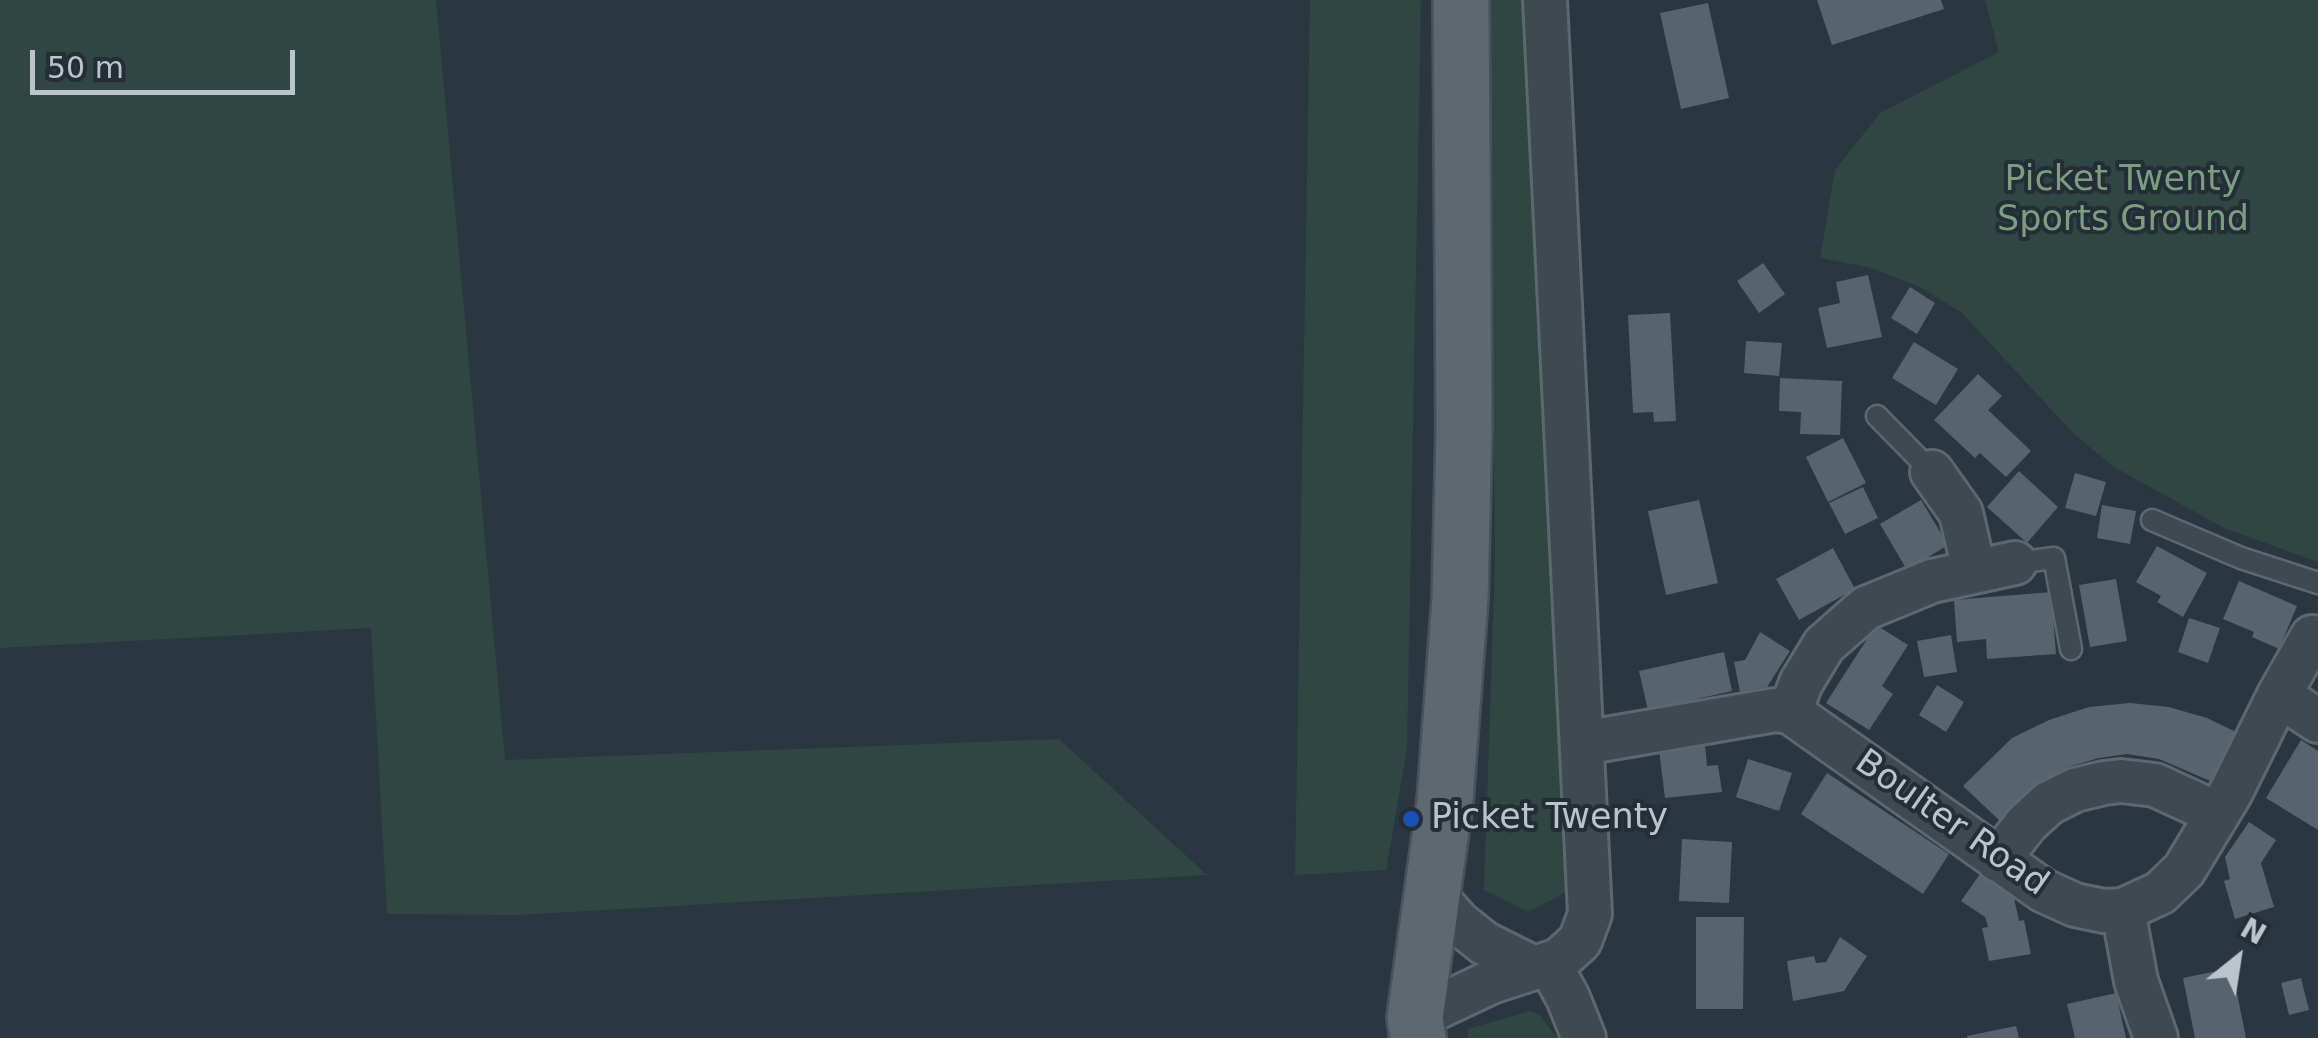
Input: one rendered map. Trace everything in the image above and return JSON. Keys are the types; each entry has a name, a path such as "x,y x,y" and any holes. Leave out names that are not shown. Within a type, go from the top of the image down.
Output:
{"main road":[{"path":"1412,1031 1450,745 1460,599 1464,430 1462,0"}],"street":[{"path":"1412,1031 1580,942 1590,914 1545,0"},
{"path":"1583,744 1775,710 1790,712 1815,658 1850,620 1888,596 1994,566 1932,472"},
{"path":"2156,1038 2136,982 2122,910 2160,893 2174,882 2218,814 2315,629"},
{"path":"2279,695 2318,721"},
{"name":"Boulter Road","path":"1790,712 1998,860 2060,899 2104,911 2122,910"},
{"path":"1998,860 2026,823 2049,804 2074,790 2104,783 2155,785 2218,814"},
{"path":"1432,893 1484,944 1541,966 1568,998 1584,1038"}],"lane":[{"path":"1877,416 1932,472"},
{"path":"2152,520 2241,558 2318,583"},
{"path":"1994,566 2054,558 2070,649"}],"green space":[{"path":"0,0 436,0 505,760 1059,739 1207,875 519,915 387,914 371,628 0,648"},
{"path":"1310,0 1421,0 1407,749 1386,870 1295,875"},
{"path":"1489,0 1534,0 1569,891 1528,912 1484,890 1495,561"},
{"name":"Picket Twenty Sports Ground","path":"1985,0 2318,0 2318,562 2224,528 2114,467 2074,434 1961,312 1918,286 1868,267 1820,258 1835,170 1880,113 1999,52"},
{"path":"1530,1011 1539,1014 1557,1038 1468,1038 1468,1029"}],"building":[{"path":"1817,0 1941,0 1944,9 1832,45"},
{"path":"1708,3 1729,98 1681,109 1660,13"},
{"path":"1763,263 1785,294 1759,313 1737,281"},
{"path":"1868,275 1882,337 1827,348 1818,308 1840,303 1836,282"},
{"path":"1910,287 1935,303 1917,334 1891,318"},
{"path":"1670,313 1676,421 1654,422 1653,412 1633,413 1628,315"},
{"path":"1746,341 1782,343 1779,376 1744,373"},
{"path":"1914,342 1958,369 1936,405 1892,378"},
{"path":"1978,374 2002,396 1988,410 2031,451 2006,477 1980,453 1975,458 1934,420"},
{"path":"1780,378 1842,381 1840,435 1800,434 1801,412 1779,411"},
{"path":"1843,438 1866,483 1828,502 1806,457"},
{"path":"2019,471 2058,507 2027,543 1987,507"},
{"path":"2075,473 2106,482 2096,516 2065,508"},
{"path":"1863,487 1878,518 1845,534 1829,503"},
{"path":"1699,500 1718,583 1666,595 1648,511"},
{"path":"1921,500 1948,545 1907,570 1880,524"},
{"path":"2102,505 2136,511 2130,544 2097,538"},
{"path":"2157,546 2207,573 2183,617 2157,602 2161,596 2136,582"},
{"path":"1833,548 1855,589 1799,620 1776,579"},
{"path":"2116,579 2127,641 2090,647 2079,585"},
{"path":"2239,581 2297,606 2279,649 2252,637 2254,632 2223,619"},
{"path":"2051,592 2056,654 1987,659 1986,639 1957,642 1954,600"},
{"path":"2189,618 2220,628 2208,663 2178,652"},
{"path":"1876,625 1908,645 1882,686 1893,694 1869,730 1826,703"},
{"path":"1760,632 1790,651 1767,687 1740,692 1734,662 1745,660"},
{"path":"1951,635 1957,672 1924,677 1917,641"},
{"path":"1724,652 1732,691 1648,710 1639,671"},
{"path":"1937,685 1964,702 1946,732 1919,715"},
{"path":"2130,703 2169,707 2236,732 2217,784 2159,759 2127,754 2099,758 2068,767 2043,782 2002,823 1963,786 2012,738 2089,707"},
{"path":"2301,740 2318,751 2318,830 2266,798"},
{"path":"1705,745 1707,766 1718,765 1722,792 1665,798 1659,750"},
{"path":"1748,759 1792,773 1779,811 1736,797"},
{"path":"1827,773 1949,854 1923,894 1801,814"},
{"path":"2249,822 2276,840 2261,863 2274,907 2235,919 2224,881 2230,879 2225,857"},
{"path":"1682,839 1732,842 1729,903 1679,901"},
{"path":"1980,874 2014,898 2019,921 2024,920 2031,954 1989,961 1982,928 1988,927 1985,917 1961,901"},
{"path":"1696,917 1744,917 1743,1009 1696,1009"},
{"path":"1840,937 1867,956 1844,991 1793,1001 1787,961 1814,956 1816,963 1826,962"},
{"path":"2232,968 2246,1038 2195,1038 2183,978"},
{"path":"2301,978 2309,1010 2289,1015 2281,983"},
{"path":"2116,993 2126,1038 2075,1038 2067,1004"},
{"path":"2016,1026 2019,1038 1967,1038 1967,1036"}],"place":[{"name":"Picket Twenty","path":"1411,819"}]}
